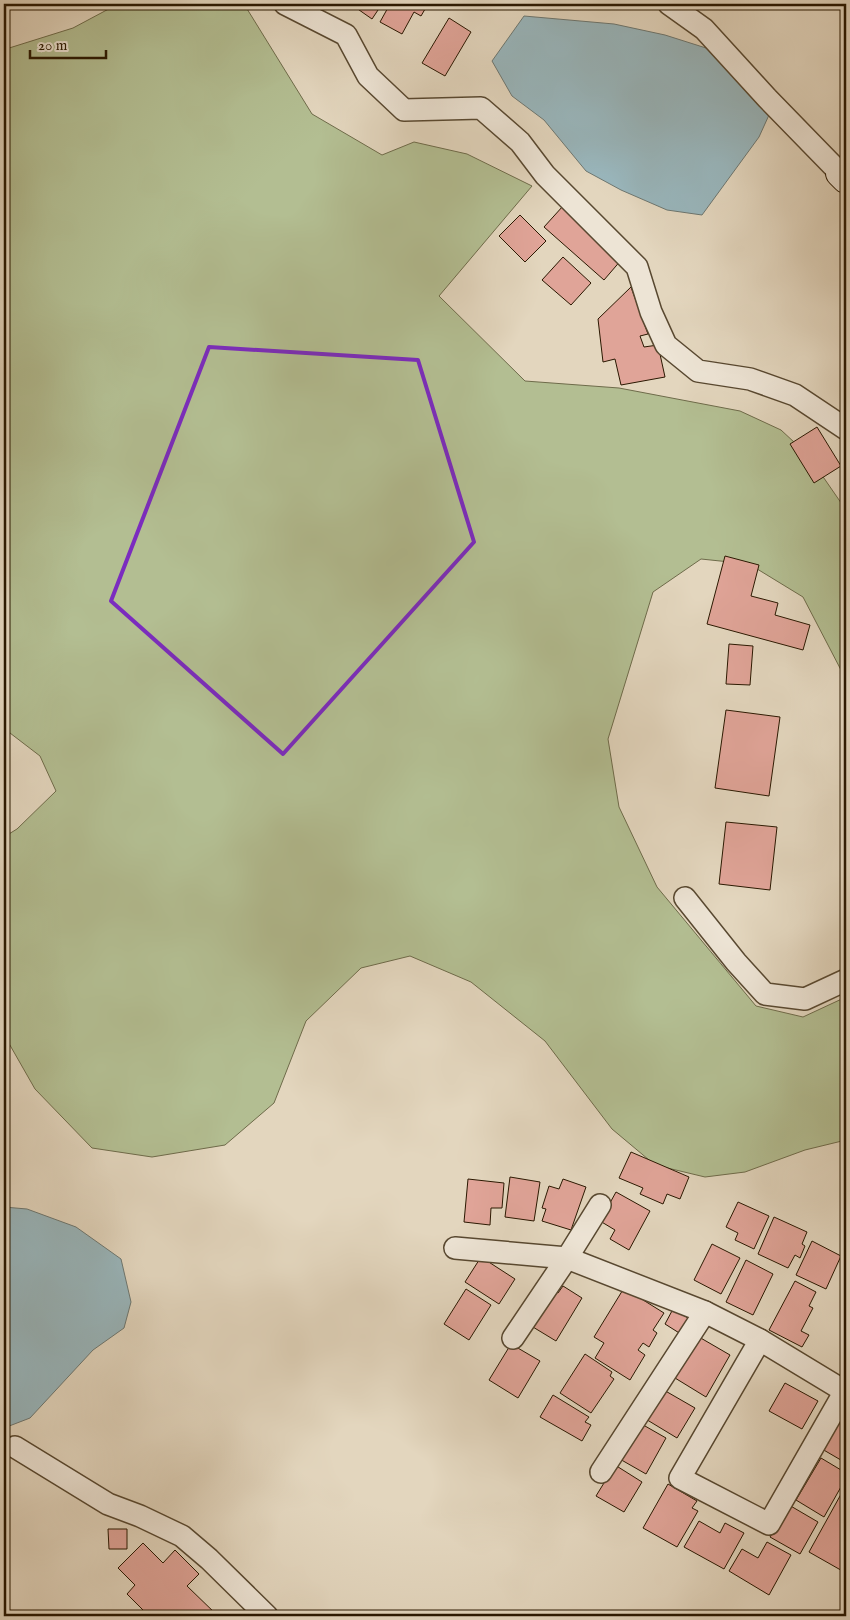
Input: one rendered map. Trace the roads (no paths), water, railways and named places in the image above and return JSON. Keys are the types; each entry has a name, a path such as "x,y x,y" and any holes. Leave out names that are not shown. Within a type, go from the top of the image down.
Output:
{"street":[{"path":"285,4 346,35 368,76 404,110 481,108 520,142 545,174 636,266 651,312 666,345 698,371 750,379 795,394 846,429"},
{"path":"669,4 704,29 767,98 843,176"},
{"path":"685,898 736,962 765,994 805,999 846,980"},
{"path":"513,1338 600,1205"},
{"path":"455,1248 567,1258 705,1312 760,1340 846,1392 769,1524 680,1478 760,1340"},
{"path":"601,1472 705,1312"},
{"path":"15,1447 108,1504 140,1516 182,1536 209,1559 267,1616"}],"water":[{"path":"524,16 614,24 665,35 706,48 755,96 769,115 759,137 702,215 667,210 621,190 586,171 544,120 512,96 492,61"},
{"path":"4,1207 27,1209 76,1227 121,1259 131,1302 124,1328 93,1350 30,1418 4,1428"}]}
